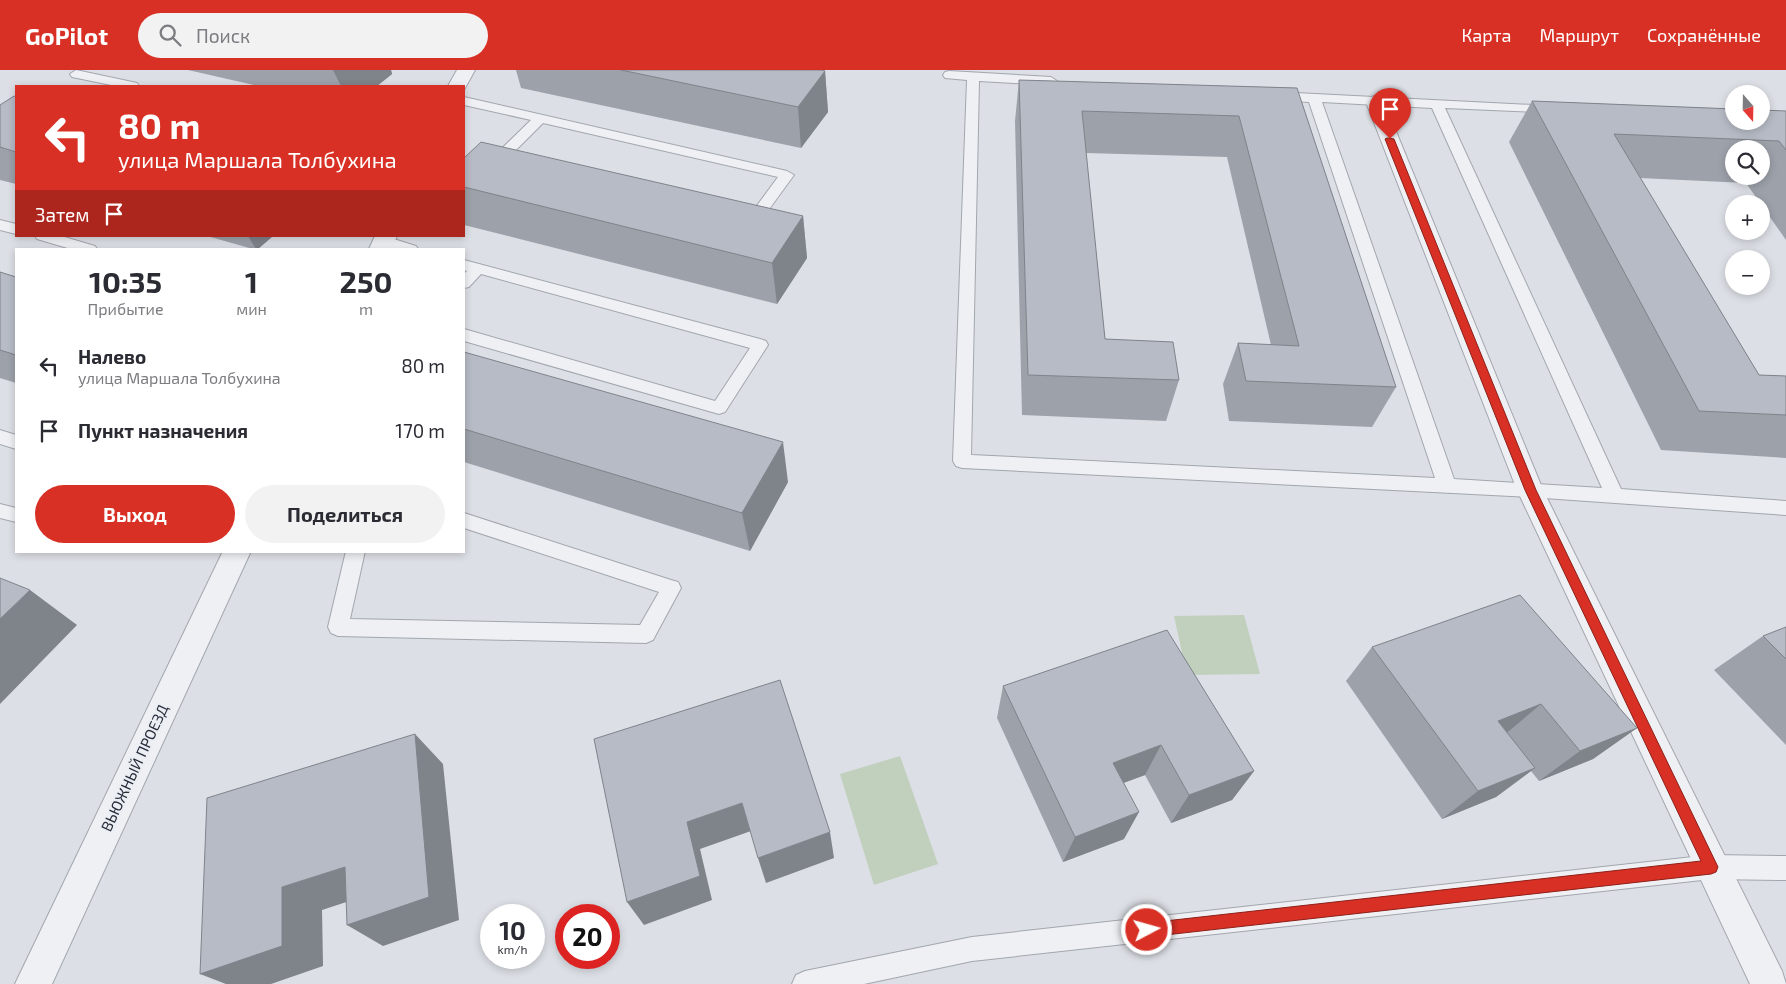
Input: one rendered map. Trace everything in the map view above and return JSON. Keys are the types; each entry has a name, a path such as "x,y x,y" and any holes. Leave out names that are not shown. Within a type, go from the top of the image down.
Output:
{"street":[{"path":"458,85 466,70"},
{"path":"1375,102 1530,490 1769,984"},
{"name":"ВЬЮЖНЫЙ ПРОЕЗД","path":"33,984 236,553"}],"lane":[{"path":"76,74 128,85"},
{"path":"949,75 1061,82"},
{"path":"973,76 962,461 1530,490 1786,508"},
{"path":"1265,95 1566,111"},
{"path":"1314,98 1447,486"},
{"path":"465,101 788,175 754,220 735,216"},
{"path":"1437,105 1615,496"},
{"path":"518,164 499,159 541,118"},
{"path":"0,225 15,229"},
{"path":"46,237 86,248"},
{"path":"383,242 406,248"},
{"path":"465,280 470,267 760,345 719,408 465,335"},
{"path":"0,437 15,442"},
{"path":"0,510 15,515"},
{"path":"356,553 338,627 646,634 671,588 465,521"},
{"path":"805,984 972,949 1711,867 1786,868"}],"green space":[{"path":"1244,615 1260,674 1187,675 1174,616"},
{"path":"900,756 938,864 874,885 840,774"}],"building":[{"path":"621,70 822,70 825,71 798,107"},
{"path":"1019,80 1297,88 1396,387 1246,381 1238,343 1299,346 1239,116 1082,111 1105,339 1173,342 1179,380 1028,375"},
{"path":"15,96 15,152 0,147 0,105"},
{"path":"1532,101 1725,109 1725,130 1770,130 1770,110 1786,111 1786,150 1779,141 1770,140 1614,134 1759,375 1786,376 1786,415 1699,411"},
{"path":"481,142 803,216 772,263 465,187 465,157"},
{"path":"0,272 15,277 15,355 0,350"},
{"path":"465,352 783,442 742,513 465,429"},
{"path":"0,578 30,590 0,619"},
{"path":"1520,595 1637,728 1580,751 1541,704 1498,721 1535,768 1478,791 1372,647"},
{"path":"1786,627 1786,659 1763,636"},
{"path":"1167,630 1254,771 1189,795 1161,745 1113,763 1139,812 1075,837 1003,686"},
{"path":"780,680 830,832 758,858 742,803 687,822 700,876 627,902 594,739"},
{"path":"415,734 429,897 347,925 345,867 282,887 282,946 200,974 207,798"}],"route":[{"path":"1147,930 1711,867 1530,490 1390,139"}]}
